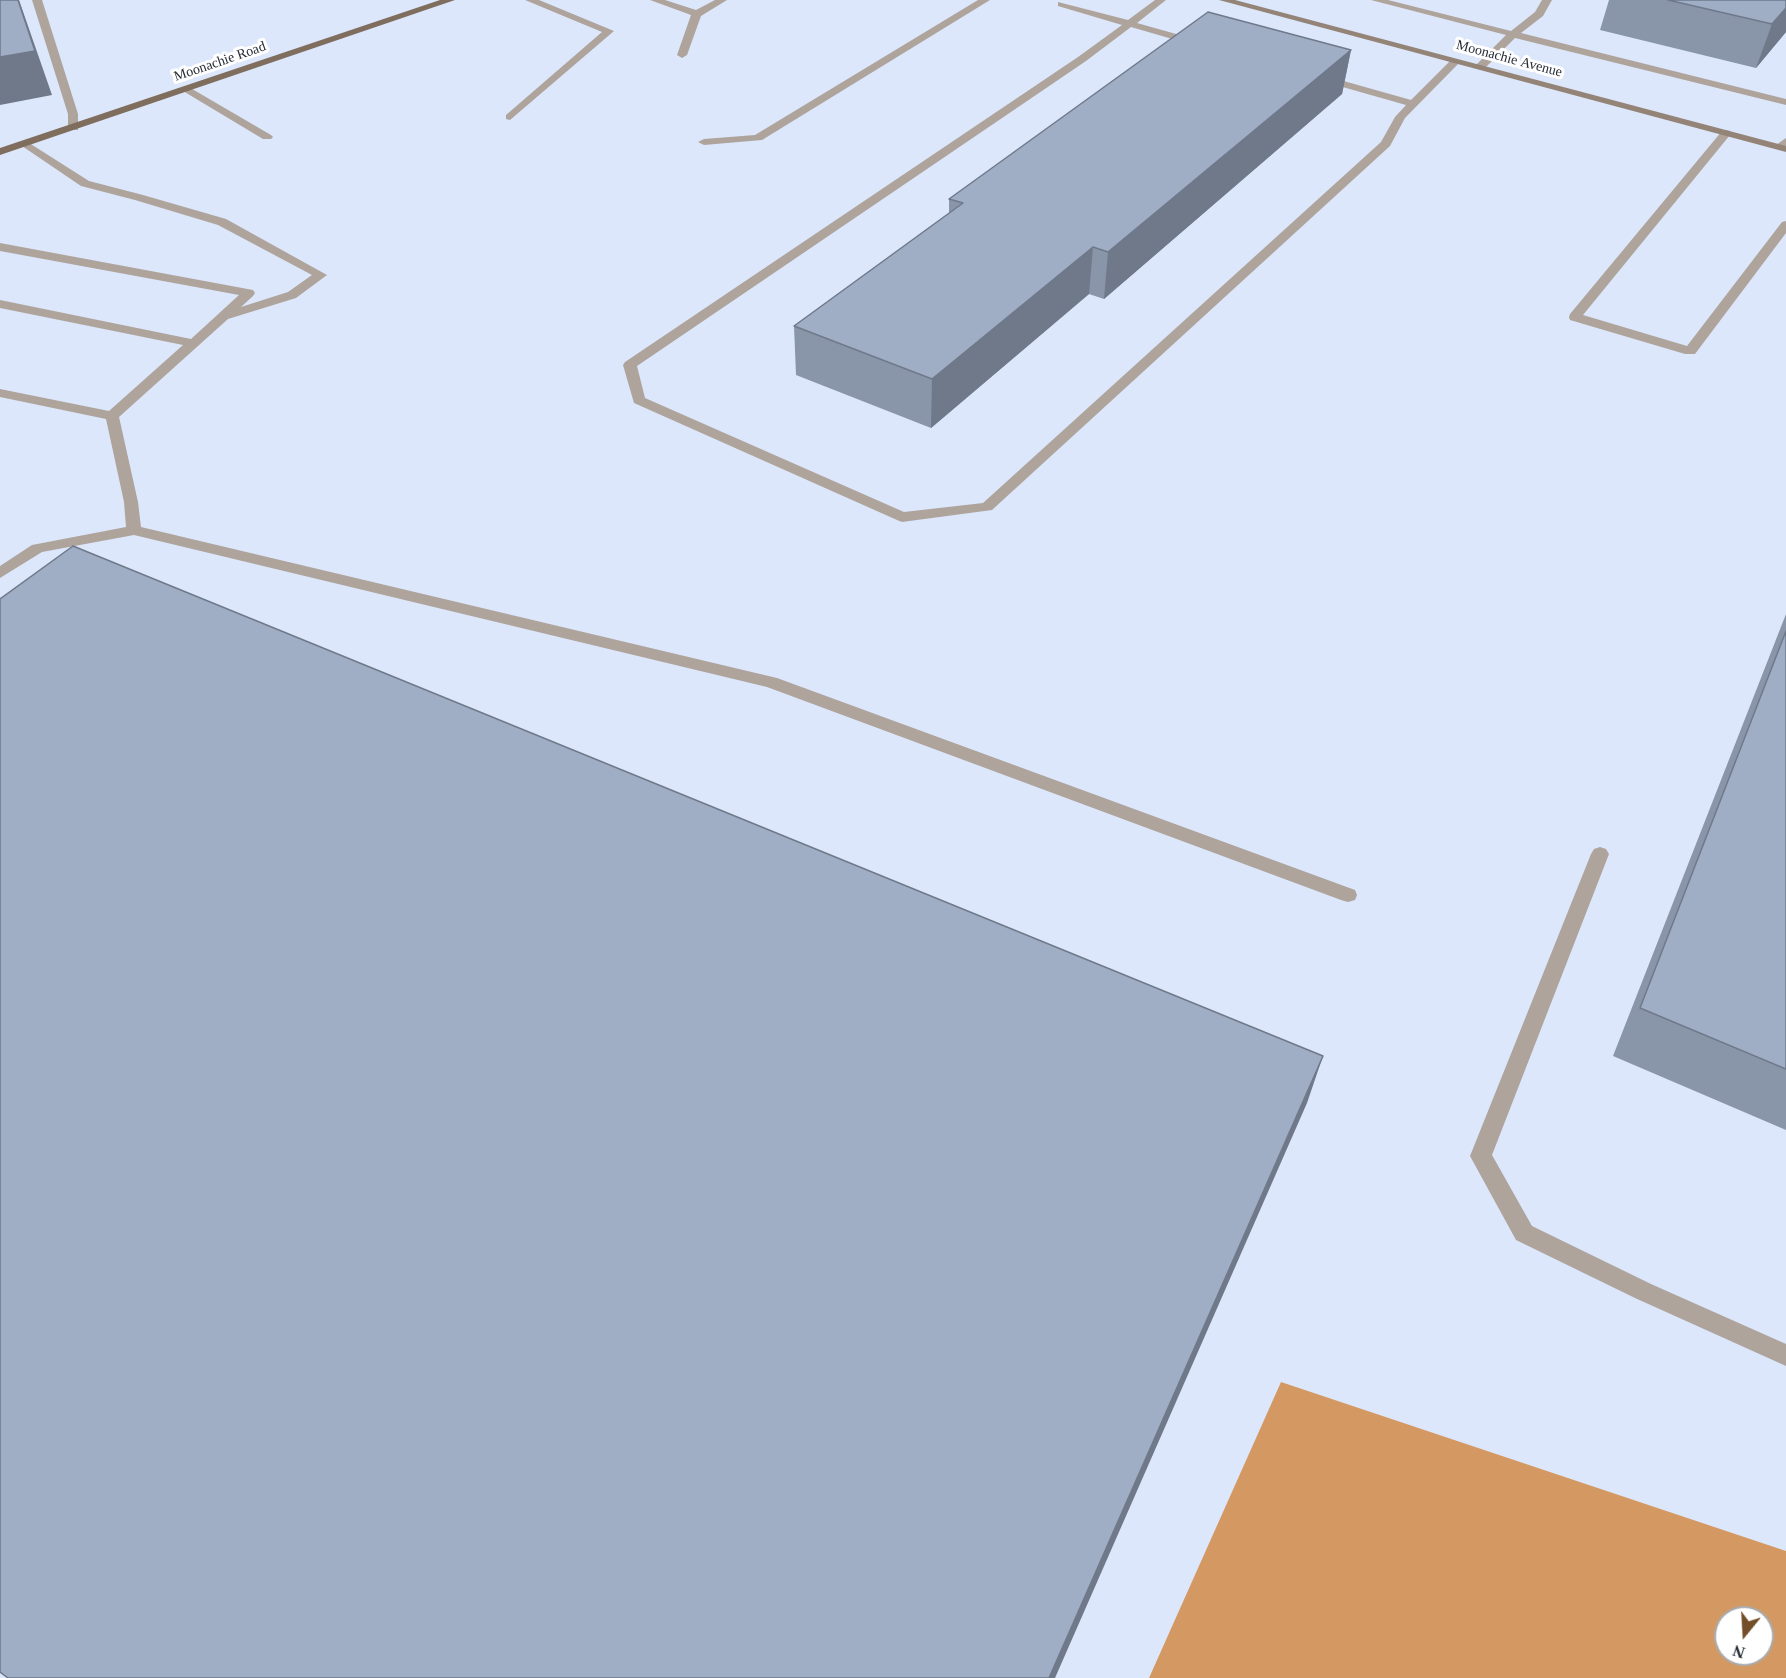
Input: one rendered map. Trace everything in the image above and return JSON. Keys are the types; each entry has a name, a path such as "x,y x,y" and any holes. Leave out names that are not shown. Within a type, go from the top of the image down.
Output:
{"main road":[{"name":"Moonachie Road","path":"0,152 450,0"},
{"name":"Moonachie Avenue","path":"1224,0 1726,133 1784,146"}],"lane":[{"path":"37,0 73,114 74,128"},
{"path":"510,117 609,31 530,0"},
{"path":"655,0 697,14"},
{"path":"682,55 697,14 722,0"},
{"path":"704,142 758,138 985,0"},
{"path":"1161,0 1082,58 630,365 639,400 902,517 987,507 1386,144 1400,117 1456,61"},
{"path":"1376,0 1786,102"},
{"path":"1480,67 1513,34 1539,14 1547,0"},
{"path":"1061,4 1209,46"},
{"path":"1311,75 1413,104"},
{"path":"187,89 267,137"},
{"path":"1726,133 1575,317 1690,351 1786,225"},
{"path":"26,144 85,184 139,197 222,222 321,275 292,295 221,318"},
{"path":"0,248 249,293 112,416"},
{"path":"0,304 193,344"},
{"path":"0,393 112,416"},
{"path":"112,416 131,502 134,530"},
{"path":"0,573 38,548 134,530 771,682 1348,895"},
{"path":"1600,854 1481,1156 1524,1233 1643,1291 1786,1355"}],"shaded area":[{"path":"1281,1382 1786,1551 1786,1678 1149,1678"}],"building":[{"path":"0,0 18,0 35,51 0,57"},
{"path":"1668,0 1786,0 1786,8 1772,24"},
{"path":"1208,12 1351,50 1108,252 1093,247 932,379 794,326 963,203 949,199"},
{"path":"73,546 1323,1056 1049,1678 8,1678 0,1672 0,599"},
{"path":"1786,631 1786,1069 1640,1008"}]}
